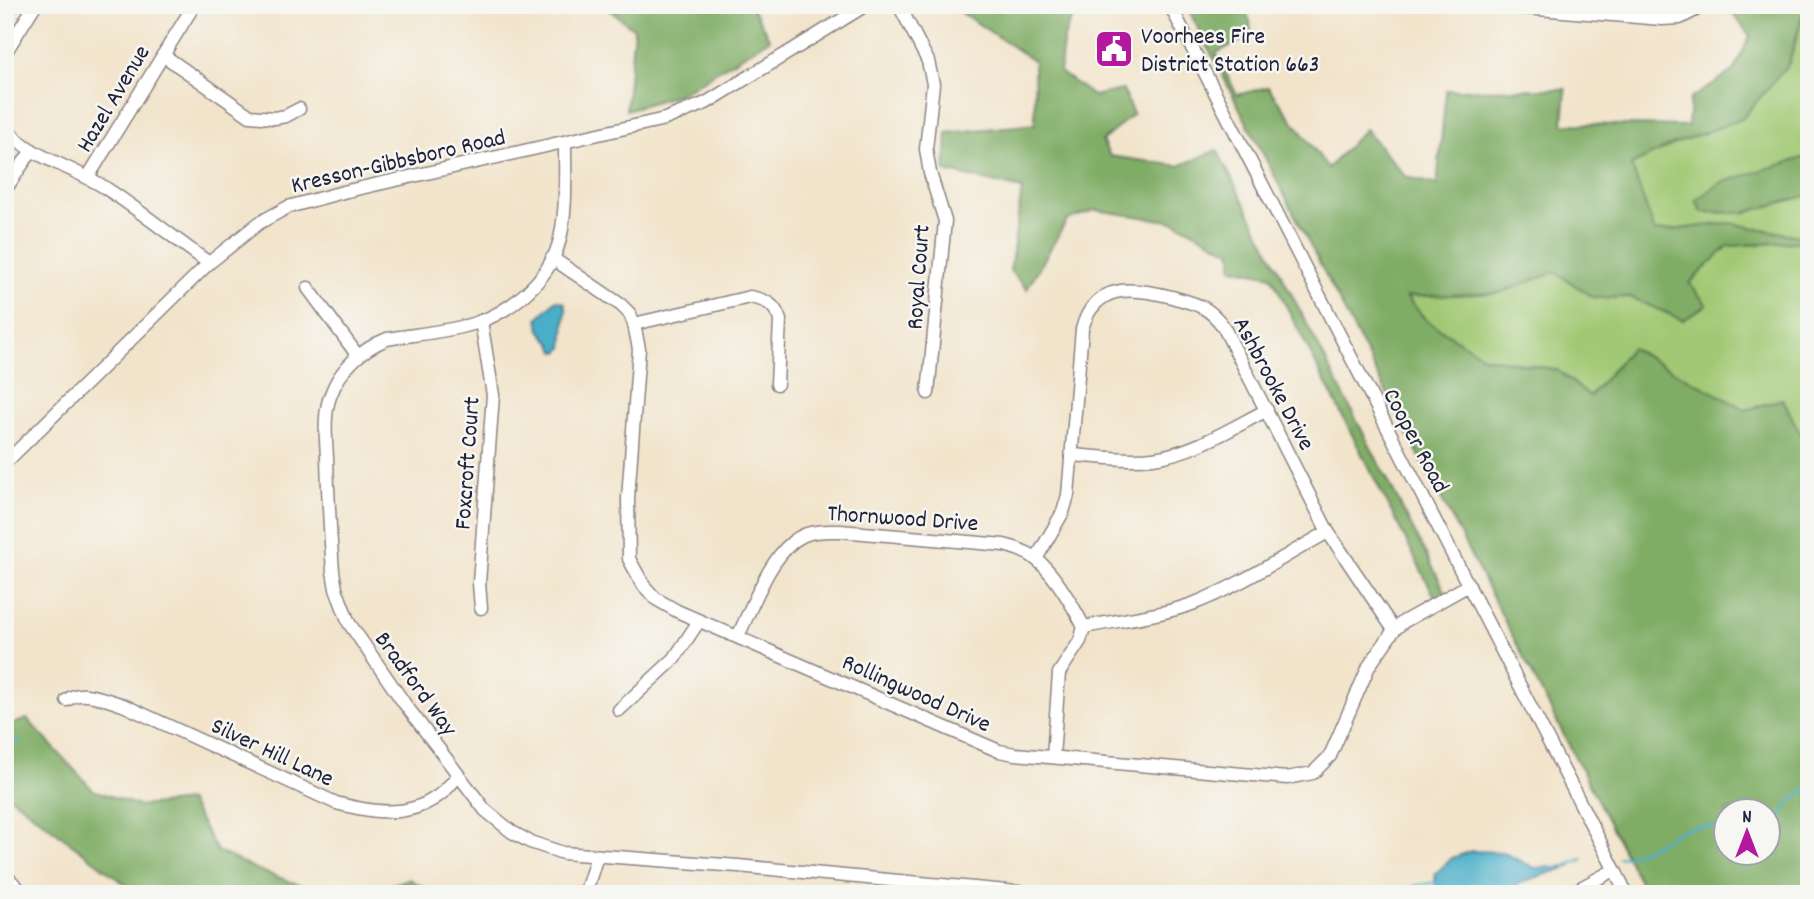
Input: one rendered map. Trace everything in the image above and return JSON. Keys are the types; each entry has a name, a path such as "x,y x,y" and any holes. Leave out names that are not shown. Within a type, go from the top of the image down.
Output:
{"street":[{"path":"5,53 35,5"},
{"name":"Hazel Avenue","path":"88,177 194,5"},
{"name":"Kresson-Gibbsboro Road","path":"5,463 209,263 251,228 288,207 343,191 665,119 698,106 866,5"},
{"name":"Royal Court","path":"898,5 928,61 933,84 926,149 930,173 945,221 928,393"},
{"name":"Cooper Road","path":"1170,5 1627,894"},
{"path":"1488,5 1680,18 1705,5"},
{"path":"163,55 250,116 274,118 299,110"},
{"path":"5,127 17,141 88,177 209,263"},
{"name":"Bradford Way","path":"565,143 564,210 560,241 552,258 528,292 481,321 387,339 358,356 337,379 330,396 325,426 328,506 336,589 349,623 485,810 512,832 530,842 563,853 1040,894"},
{"path":"5,190 32,150"},
{"path":"552,258 621,305 630,314 634,324 750,297 762,299 777,310 780,320 777,384"},
{"path":"308,288 358,356"},
{"name":"Ashbrooke Drive","path":"1036,559 1063,512 1072,454 1085,319 1097,301 1121,290 1142,289 1204,306 1213,314 1229,337 1328,532 1394,630"},
{"name":"Foxcroft Court","path":"481,321 493,395 479,583 481,608"},
{"name":"Rollingwood Drive","path":"634,324 639,349 628,498 629,559 644,586 656,599 677,611 999,751 1287,778 1313,772 1330,756 1369,666 1394,630 1403,622 1469,585"},
{"path":"1072,454 1139,459 1170,454 1197,445 1267,410"},
{"name":"Thornwood Drive","path":"737,636 779,555 796,539 806,534 840,531 1004,545 1021,550 1036,559 1069,600 1084,626"},
{"path":"1053,757 1059,673 1080,641 1084,626 1162,612 1194,603 1227,588 1328,532"},
{"path":"619,710 674,659 699,621"},
{"name":"Silver Hill Lane","path":"66,699 82,695 123,705 335,803 370,813 388,813 421,806 438,796 458,776"},
{"path":"585,894 597,856"},
{"path":"1569,894 1614,870"},
{"path":"5,875 24,894"}],"green space":[{"path":"603,5 750,5 770,39 680,94 626,110 634,29"},
{"path":"950,5 1084,5 1068,27 1060,72 1093,96 1123,90 1133,114 1102,141 1110,156 1179,166 1217,150 1449,599 1439,605 1271,276 1232,268 1232,252 1175,222 1095,210 1067,220 1027,289 1010,271 1022,189 945,171 947,133 1035,124 1034,61"},
{"path":"1186,5 1243,5 1250,21 1251,36 1216,53 1237,95 1268,87 1328,168 1365,129 1405,176 1437,185 1446,90 1566,89 1563,124 1688,126 1690,99 1734,70 1750,36 1726,5 1805,5 1789,63 1742,119 1672,145 1631,165 1655,232 1729,223 1809,238 1809,241 1728,246 1689,283 1707,305 1683,320 1630,297 1594,298 1555,272 1499,293 1406,297 1426,320 1484,357 1557,370 1590,396 1631,348 1746,410 1783,399 1809,452 1809,894 1646,894"},
{"path":"1807,5 1809,238 1729,223 1654,232 1631,164 1672,145 1789,63"},
{"path":"1809,156 1809,195 1744,213 1702,212 1696,200 1720,183"},
{"path":"1809,241 1809,452 1783,400 1746,410 1631,348 1590,396 1557,370 1484,357 1426,320 1406,296 1499,293 1555,272 1594,298 1630,297 1683,320 1689,283 1728,246"},
{"path":"27,719 93,790 139,806 189,801 217,851 258,870 325,894 138,894 5,793 5,727"},
{"path":"409,879 436,894 364,894"}],"water":[{"path":"556,300 564,302 566,307 563,348 559,352 555,352 540,330 538,318"},
{"path":"1471,851 1502,852 1535,868 1572,866 1496,894 1436,894 1435,874 1452,858"}],"waterway":[{"path":"5,748 20,740"},
{"path":"1783,813 1789,803 1809,786"},
{"path":"1618,858 1634,854 1682,830 1713,828"},
{"path":"1565,866 1583,859"},
{"path":"1413,886 1437,882"}],"place":[{"name":"Voorhees Fire District Station 663","path":"1114,49"}]}
